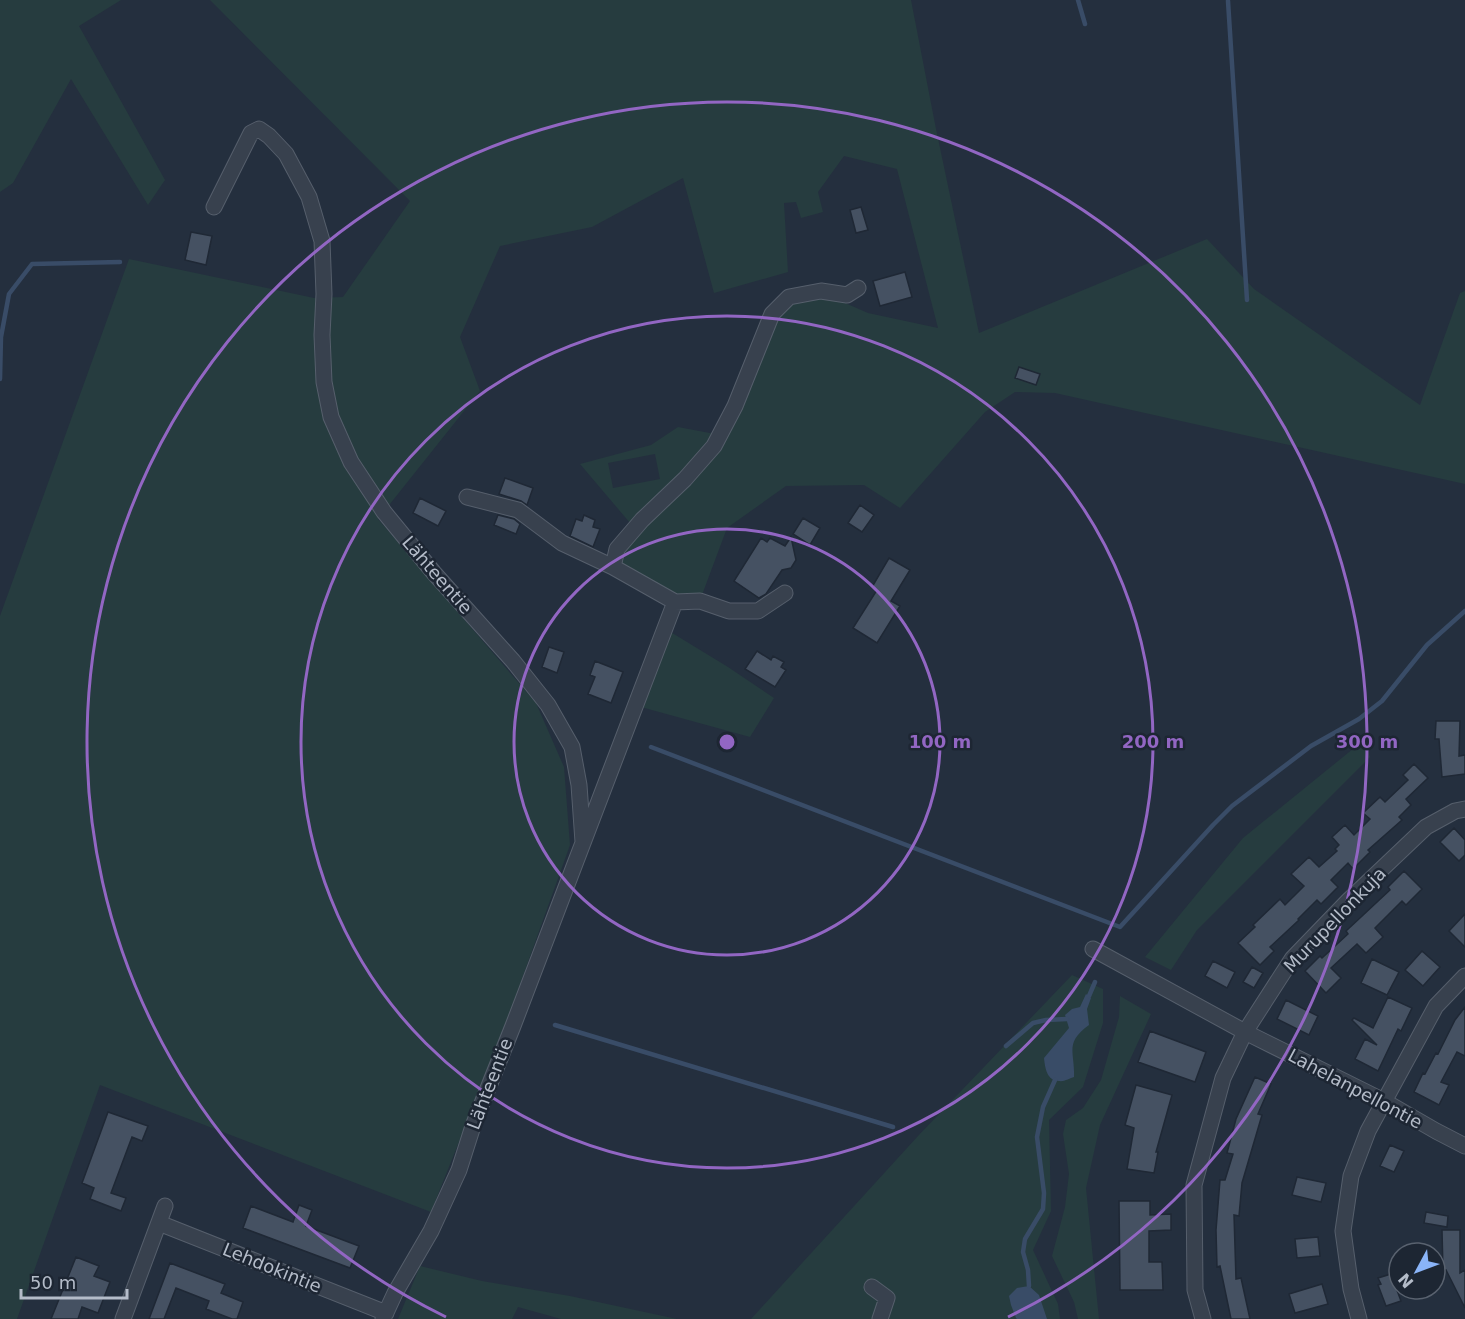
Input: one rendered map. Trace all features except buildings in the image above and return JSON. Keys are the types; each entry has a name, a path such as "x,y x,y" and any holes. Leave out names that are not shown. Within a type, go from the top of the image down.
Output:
{"street":[{"name":"Lähteentie","path":"214,207 251,133 259,129 286,154 309,197 322,240 324,382 331,417 351,462 384,512 434,573 513,661 548,705 572,747 579,785 583,842"},
{"path":"613,567 617,549 714,446 735,406 772,314 789,297 821,291 847,295 858,288"},
{"path":"467,497 518,510 562,543 613,567 675,602 700,601 729,611 758,611 784,593"},
{"name":"Lähteentie","path":"385,1316 395,1293 439,1214 459,1170 473,1126 675,602"},
{"name":"Murupellonkuja","path":"1203,1319 1195,1290 1194,1185 1223,1078 1245,1032 1292,959 1348,902 1426,827 1455,811 1465,809"},
{"path":"1093,949 1245,1032"},
{"path":"1359,1319 1351,1289 1343,1231 1351,1176 1368,1131 1436,1006 1465,976"},
{"name":"Lahelanpellontie","path":"1245,1032 1384,1101 1465,1146"},
{"path":"123,1319 165,1206"},
{"name":"Lehdokintie","path":"159,1223 385,1316"},
{"path":"872,1287 887,1298 880,1319"}],"green space":[{"path":"0,0 121,0 79,26 165,180 148,205 71,79 13,183 0,192"},
{"path":"210,0 911,0 979,333 1207,239 1254,289 1420,405 1460,293 1465,291 1465,484 1055,393 1015,392 985,412 900,508 864,485 786,486 727,528 702,595 676,597 617,565 622,549 636,530 580,464 651,445 678,427 715,434 791,292 829,296 868,313 938,328 897,169 844,156 818,192 823,212 801,218 796,202 784,203 788,272 714,293 683,178 592,227 500,246 460,337 480,391 378,519 536,703 564,767 570,845 504,1029 431,1212 100,1085 17,1319 0,1319 0,616 129,259 314,298 343,297 410,201","holes":["655,454 660,479 613,488 608,463"]},
{"path":"669,631 774,698 750,737 641,707"},
{"path":"1364,740 1370,757 1197,930 1171,970 1145,957 1243,838"},
{"path":"1072,975 1103,989 1103,1023 1083,1087 1049,1120 1051,1211 1033,1250 1058,1304 1060,1319 751,1319 918,1136"},
{"path":"1120,996 1151,1014 1100,1125 1086,1188 1099,1319 1078,1319 1074,1302 1052,1256 1065,1207 1069,1174 1063,1134 1066,1120 1083,1108 1101,1080 1119,1017"},
{"path":"420,1266 482,1281 570,1296 677,1319 561,1319 518,1307 512,1319 398,1319"}],"water":[{"path":"1086,994 1091,998 1087,1009 1089,1025 1076,1037 1072,1048 1074,1077 1063,1081 1052,1079 1047,1073 1044,1058 1069,1028 1065,1015 1072,1009 1080,1007"},
{"path":"1029,1286 1039,1295 1047,1319 1016,1318 1009,1296 1017,1288"}],"waterway":[{"path":"1078,0 1085,24"},
{"path":"1228,1 1247,300"},
{"path":"0,379 1,337 9,294 32,264 120,262"},
{"path":"651,747 1120,927 1232,806 1311,746 1359,719 1382,701 1427,645 1465,611"},
{"path":"1089,996 1095,982"},
{"path":"1006,1046 1033,1023 1067,1019"},
{"path":"555,1025 893,1127"},
{"path":"1029,1286 1023,1252 1025,1239 1043,1209 1044,1193 1037,1137 1043,1107 1055,1080"}]}
